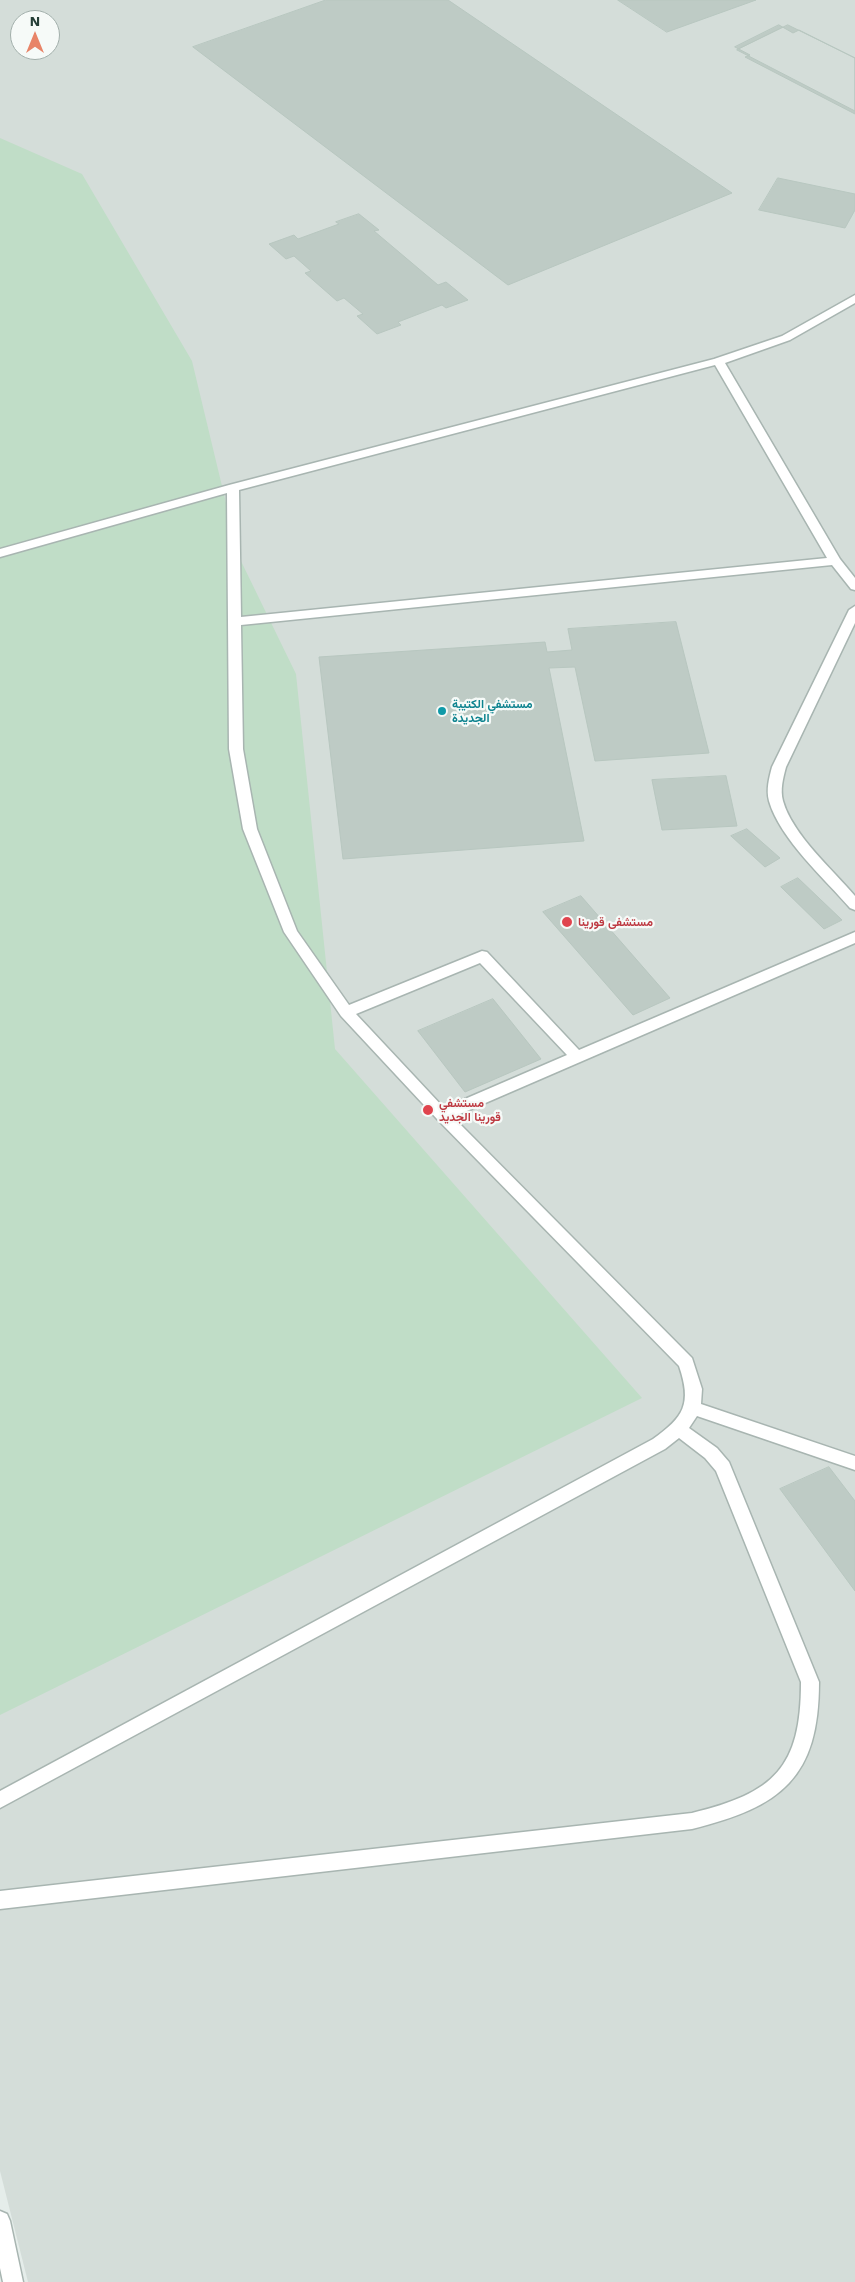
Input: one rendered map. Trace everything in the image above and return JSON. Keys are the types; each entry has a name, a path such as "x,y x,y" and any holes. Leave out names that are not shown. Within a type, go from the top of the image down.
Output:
{"street":[{"path":"0,552 233,488 718,361 786,338 853,302"},
{"path":"718,361 835,561 855,586"},
{"path":"0,1800 659,1444 680,1430 693,1408 694,1385 686,1363 442,1115 346,1012 290,932 250,829 236,749 233,488"},
{"path":"234,622 835,561"},
{"path":"855,610 779,766 774,784 776,802 786,822 855,905"},
{"path":"442,1115 855,937"},
{"path":"346,1012 482,956 577,1057"},
{"path":"693,1408 855,1463"},
{"path":"0,1900 692,1821 723,1815 752,1803 776,1786 795,1764 806,1738 812,1711 810,1682 727,1475 711,1453 680,1430"},
{"path":"0,2221 13,2282"}],"shaded area":[{"name":"مستشفي قورينا الجديد","path":"0,0 855,0 855,2282 28,2282 0,2171"}],"green space":[{"path":"0,138 82,174 192,361 239,557 296,674 335,1049 642,1398 0,1715"}],"building":[{"path":"326,0 448,0 732,193 508,285 193,47"},
{"path":"618,0 756,0 667,32"},
{"path":"779,25 793,33 799,30 855,58 855,114 745,57 750,55 735,47"},
{"path":"788,25 855,58 855,111 737,50"},
{"path":"778,178 855,194 855,210 845,228 759,210"},
{"path":"359,214 379,230 374,231 438,285 446,282 468,300 446,308 442,305 398,322 401,325 377,334 357,316 363,314 344,298 337,301 305,273 311,271 294,256 286,259 269,244 294,235 298,239 339,224 336,222"},
{"name":"مستشفي الكتيبة الجديدة","path":"676,622 709,753 595,761 575,667 549,668 584,841 343,859 319,657 545,642 547,652 572,650 568,629"},
{"path":"726,776 737,826 662,830 652,780"},
{"path":"747,829 780,858 765,867 731,836"},
{"path":"798,878 842,920 824,929 781,887"},
{"path":"581,896 670,998 633,1015 543,912"},
{"path":"493,999 541,1059 465,1092 418,1031"},
{"path":"829,1467 855,1501 855,1591 780,1489"}],"place":[{"name":"مستشفي الكتيبة الجديدة","path":"442,711"},
{"name":"مستشفى قورينا","path":"567,922"},
{"name":"مستشفي قورينا الجديد","path":"428,1110"}]}
